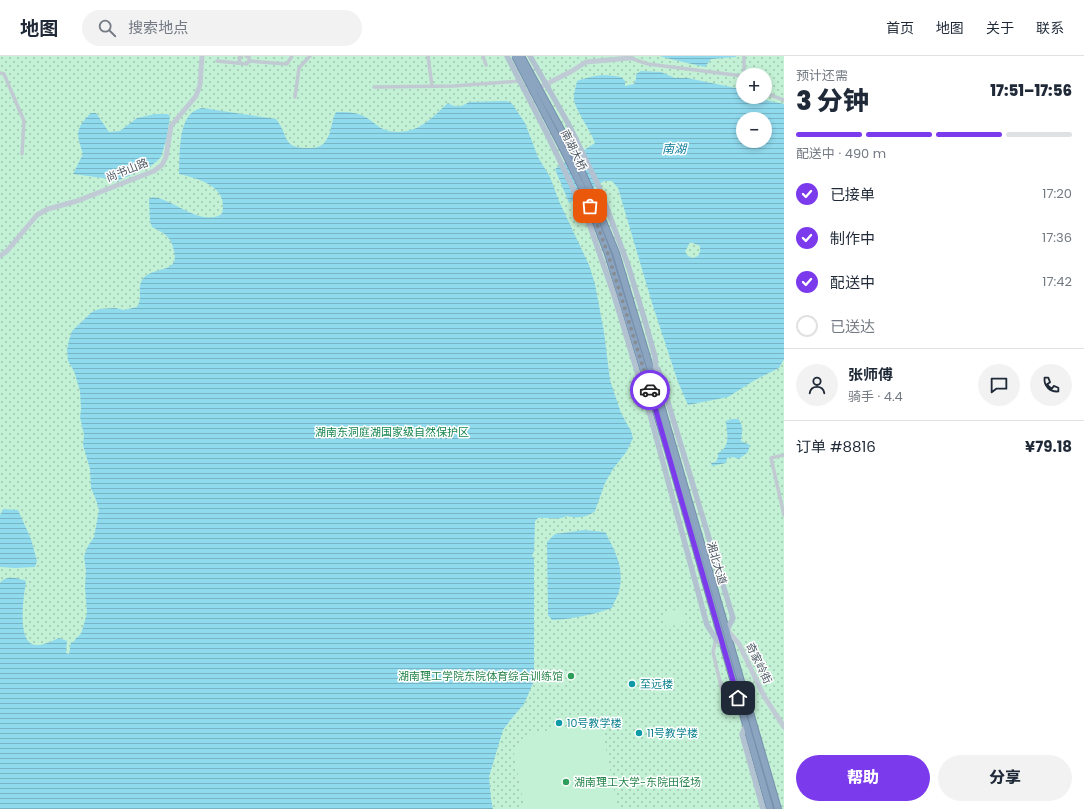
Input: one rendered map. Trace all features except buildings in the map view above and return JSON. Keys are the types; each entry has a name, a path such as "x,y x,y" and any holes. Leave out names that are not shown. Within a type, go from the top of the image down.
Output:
{"highway":[{"name":"南湖大桥","path":"515,56 562,146 585,194 608,254 627,325"},
{"name":"南湖大桥","path":"521,56 572,150 590,190 616,253 637,323"},
{"name":"湘北大道","path":"637,323 778,809"},
{"name":"湘北大道","path":"627,325 717,624 770,809"}],"main road":[{"path":"507,56 547,134 590,226 627,325"},
{"path":"530,56 569,125 599,187 628,265 733,618 727,630"},
{"path":"521,81 527,83 533,82 537,79 538,70"},
{"path":"655,357 658,394"},
{"path":"649,364 666,395"},
{"path":"639,365 646,387 707,625 716,639 723,645"},
{"path":"716,639 717,624"},
{"path":"746,725 742,734 763,809"}],"street":[{"name":"尚书山路","path":"0,256 7,251 37,215 48,209 77,201 154,171 162,165 166,157 171,126 196,96 200,85 202,56"},
{"path":"240,62 239,58 241,56"},
{"path":"246,56 249,57 249,61"},
{"path":"217,61 240,62 247,64 249,61 287,64 292,56"},
{"path":"295,97 299,68 310,56"},
{"path":"428,56 432,86"},
{"path":"483,56 486,66"},
{"path":"744,56 744,68"},
{"path":"527,94 572,71 586,62 630,57 648,64 736,75"},
{"path":"0,73 4,74 24,121 22,154"},
{"path":"374,87 454,86 521,81"},
{"path":"772,95 784,100"},
{"path":"784,455 771,458 784,515"},
{"name":"奇家岭街","path":"727,630 739,644 764,696 784,727"},
{"path":"716,639 713,652 724,698"}],"green space":[{"name":"湖南东洞庭湖国家级自然保护区","path":"0,56 784,56 784,809 0,809"},
{"path":"683,609 686,623 666,627 663,612"},
{"name":"湖南理工大学-东院田径场","path":"600,720 618,809 525,809 514,755 515,750 525,735"}],"water":[{"path":"660,56 736,57 711,59 705,67"},
{"name":"南湖","path":"641,71 661,72 675,78 687,78 736,88 736,104 772,104 772,101 784,104 784,359 779,368 755,380 728,397 688,405 678,382 652,303 618,188 612,181 604,181 569,203 555,169 595,143 575,105 574,93 577,81 589,77 604,75 615,76 621,77 625,81 625,86 634,84 636,74","holes":["690,242 700,246 698,256 693,258 688,256 685,252"]},
{"path":"469,102 510,102 513,105 525,123 538,157 550,177 559,201 589,265 595,284 604,332 610,380 621,413 631,431 633,438 627,451 613,469 605,483 595,511 582,517 567,516 556,519 538,518 535,521 534,552 532,555 534,559 534,681 524,704 503,730 489,777 493,809 0,809 0,583 9,578 16,578 26,581 23,607 23,627 25,636 29,642 35,645 41,645 59,638 67,641 66,653 69,654 71,642 74,642 80,635 87,613 85,587 86,571 84,556 94,537 99,510 91,488 90,469 83,445 84,435 80,417 80,391 74,371 68,361 67,350 69,340 72,331 92,312 99,309 115,308 124,310 137,307 140,300 141,283 146,275 169,267 173,264 175,259 174,251 169,238 152,227 150,221 149,199 153,197 161,199 188,212 205,217 214,217 222,214 223,204 217,190 203,181 179,174 180,145 184,125 188,117 194,111 202,108 276,119 290,144 301,148 311,148 320,146 326,141 329,136 336,112 359,114 368,118 383,129 400,132 412,130 422,125 448,103 453,106 458,106"},
{"path":"91,113 96,113 109,132 120,131 137,118 155,114 167,114 170,116 167,137 161,157 149,167 115,182 110,179 73,174 83,154 78,132 82,123"},
{"path":"738,419 740,421 742,429 741,441 750,445 748,452 739,459 733,457 727,458 726,463 712,466 711,463 716,462 718,453 727,443 726,421"},
{"path":"3,509 18,510 31,539 37,561 35,567 0,567 0,515"},
{"path":"584,530 605,532 620,567 621,583 618,593 612,608 597,613 567,619 552,620 548,615 547,542 555,534"}],"way so far":[{"path":"590,206 608,254 650,390"}],"place":[{"name":"湖南理工学院东院体育综合训练馆","path":"571,676"},
{"name":"至远楼","path":"632,684"},
{"name":"10号教学楼","path":"559,723"},
{"name":"11号教学楼","path":"639,733"},
{"name":"湖南理工大学-东院田径场","path":"566,782"}],"route":[{"path":"650,390 738,698"}]}
